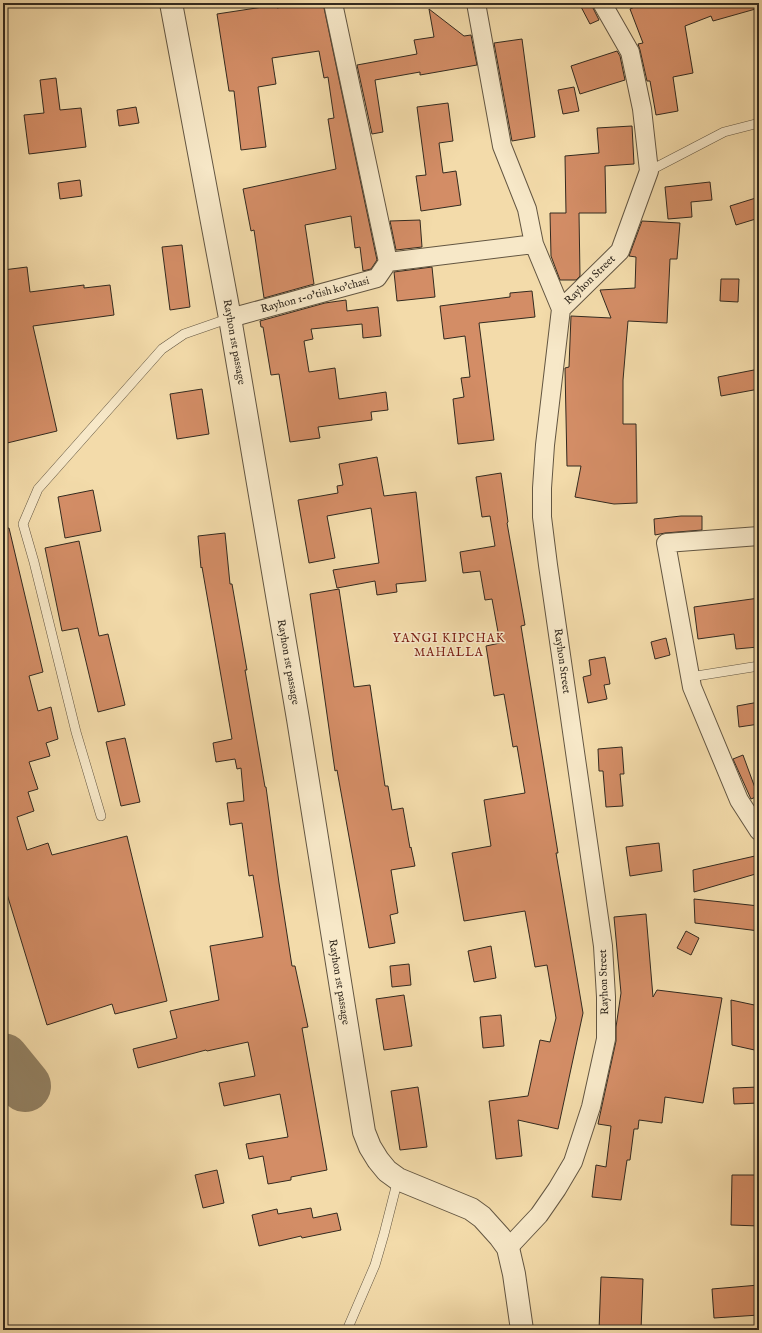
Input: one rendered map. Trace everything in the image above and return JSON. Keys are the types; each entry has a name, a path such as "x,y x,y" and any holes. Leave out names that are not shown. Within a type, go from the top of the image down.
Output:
{"street":[{"name":"Rayhon 1st passage","path":"171,3 230,318 300,735 364,1132 370,1147 387,1171 398,1179 412,1186 460,1203 471,1209 492,1227 508,1248"},
{"path":"333,3 388,262 534,244"},
{"path":"476,3 502,146 527,209 534,244 561,309"},
{"name":"Rayhon Street","path":"508,1248 539,1215 573,1162 591,1107 606,1039 606,997 603,946 542,517 542,488 545,445 561,309 620,251 649,171 642,109 630,52 602,3"},
{"name":"Rayhon 1-o'tish ko'chasi","path":"230,318 377,278 388,262"},
{"path":"759,536 666,543 692,687 739,800 759,831"},
{"path":"508,1248 515,1281 522,1330"}],"lane":[{"path":"649,171 724,132 759,123"},
{"path":"101,816 76,732 34,562 23,524 38,489 162,349 184,334 230,318"},
{"path":"690,677 759,666"},
{"path":"347,1330 375,1265 398,1179"}],"building":[{"path":"301,3 323,3 377,260 371,269 363,271 360,247 355,248 351,216 305,225 314,284 264,298 254,230 251,231 243,189 336,169 328,119 334,118 328,77 324,78 319,51 272,58 276,84 258,87 266,147 241,150 234,91 229,91 217,14 276,5 277,8"},
{"path":"579,3 592,3 599,20 590,24"},
{"path":"644,3 759,3 759,8 713,21 711,16 685,26 693,73 673,77 678,111 656,115 650,81 647,81 638,44 643,43 630,9"},
{"path":"429,9 464,36 471,35 477,65 420,75 420,72 375,80 383,132 372,134 357,65 417,54 414,40 434,37"},
{"path":"522,39 535,137 512,141 494,43"},
{"path":"617,51 620,56 625,80 580,94 571,66"},
{"path":"56,78 60,110 81,108 86,147 29,154 24,115 44,113 40,80"},
{"path":"574,87 579,111 563,114 558,90"},
{"path":"448,103 453,141 439,143 443,173 456,171 461,205 421,211 416,176 426,175 417,107"},
{"path":"136,107 139,123 119,126 117,110"},
{"path":"632,126 634,164 605,166 606,213 579,213 580,276 576,280 560,280 551,256 550,213 566,213 565,156 599,153 597,128"},
{"path":"80,180 82,196 60,199 58,183"},
{"path":"710,182 712,200 691,202 692,217 668,219 665,187"},
{"path":"759,197 759,218 736,225 730,206"},
{"path":"420,220 422,247 396,250 390,221"},
{"path":"642,221 680,223 677,259 670,259 667,323 628,321 623,380 623,424 636,424 637,503 614,504 575,497 581,466 567,466 565,368 569,367 571,316 611,318 600,290 635,288 636,257 629,256"},
{"path":"182,245 190,307 170,310 162,247"},
{"path":"27,267 30,292 84,285 84,288 110,285 114,315 33,326 57,431 3,444 3,270"},
{"path":"432,267 435,297 397,301 394,272"},
{"path":"721,279 739,279 738,302 720,301"},
{"path":"532,291 535,317 479,323 494,440 458,444 453,399 464,397 461,378 470,377 465,336 444,339 440,306 510,297 510,293"},
{"path":"346,300 347,311 378,307 381,336 363,338 362,324 311,329 313,339 304,341 309,372 335,368 339,399 386,392 388,410 371,412 372,420 318,427 320,438 290,442 279,374 271,375 263,327 261,327 260,321 325,303"},
{"path":"759,369 759,389 721,396 718,377"},
{"path":"202,389 209,434 177,439 170,394"},
{"path":"377,457 384,496 416,492 426,581 396,584 397,592 377,595 375,581 337,588 333,570 379,563 371,508 327,516 335,558 309,563 298,500 338,493 337,486 343,485 339,464"},
{"path":"501,473 507,523 525,625 521,626 558,853 556,853 583,1013 558,1129 518,1120 522,1156 496,1159 489,1101 528,1096 540,1040 550,1042 556,1018 547,965 535,967 525,911 464,921 452,853 491,846 484,800 525,793 517,746 513,747 504,694 494,696 486,646 500,643 492,599 485,600 480,571 463,573 460,552 495,546 490,516 482,517 476,477"},
{"path":"93,490 101,531 65,538 58,497"},
{"path":"681,516 702,516 702,530 655,535 654,519"},
{"path":"9,528 43,672 29,676 38,711 51,707 58,739 46,743 50,756 29,762 38,789 28,792 34,811 17,817 27,850 48,843 52,855 127,836 167,1001 115,1014 112,1004 47,1025 3,881 3,529"},
{"path":"225,533 230,584 232,584 247,670 245,670 266,787 292,966 295,966 308,1027 302,1028 327,1170 291,1177 291,1180 268,1184 263,1156 249,1159 246,1144 288,1137 280,1094 224,1106 219,1083 255,1076 248,1042 206,1050 138,1068 133,1049 177,1038 170,1011 219,1000 210,946 263,937 253,875 249,876 242,823 230,825 227,803 244,801 241,768 237,769 235,759 216,762 213,743 232,739 202,567 201,568 198,536"},
{"path":"79,541 99,636 108,634 125,705 98,712 78,628 62,631 45,548"},
{"path":"339,589 354,687 370,685 385,786 388,786 392,810 403,808 410,848 411,847 415,866 391,870 398,913 390,915 395,943 369,948 337,770 335,771 310,594"},
{"path":"759,598 759,634 757,635 758,647 736,649 734,634 698,639 694,607"},
{"path":"666,638 670,655 655,659 651,642"},
{"path":"605,657 610,684 604,685 607,699 588,703 583,677 591,675 589,660"},
{"path":"759,702 759,724 739,727 737,706"},
{"path":"125,738 140,802 121,806 106,742"},
{"path":"622,747 624,774 620,774 623,806 606,807 603,771 599,771 598,749"},
{"path":"743,755 758,796 751,799 733,759"},
{"path":"659,843 662,871 630,876 626,847"},
{"path":"755,856 759,862 759,873 694,892 693,870"},
{"path":"694,899 759,906 759,931 695,923"},
{"path":"646,914 653,997 657,990 722,998 703,1103 665,1097 662,1123 639,1120 638,1129 634,1129 630,1160 627,1160 621,1200 592,1197 596,1165 606,1167 611,1126 598,1124 616,1041 616,1027 621,993 614,917"},
{"path":"686,931 699,938 691,955 677,948"},
{"path":"491,946 496,978 474,982 468,951"},
{"path":"409,964 411,985 392,987 390,966"},
{"path":"404,995 412,1046 384,1050 376,999"},
{"path":"731,1000 759,1006 759,1051 732,1045"},
{"path":"501,1015 504,1046 483,1048 480,1017"},
{"path":"418,1087 427,1147 400,1150 391,1091"},
{"path":"759,1087 759,1103 734,1104 733,1088"},
{"path":"217,1170 224,1203 203,1208 195,1175"},
{"path":"732,1175 759,1175 759,1226 731,1225"},
{"path":"311,1208 313,1218 337,1213 341,1230 302,1238 301,1236 259,1246 252,1215 277,1209 278,1214"},
{"path":"601,1277 643,1279 641,1330 599,1330"},
{"path":"759,1285 759,1315 714,1318 712,1289"}],"taxiway":[{"path":"3,1059 25,1086"}],"district":[{"name":"YANGI KIPCHAK MAHALLA","path":"449,645"}]}
